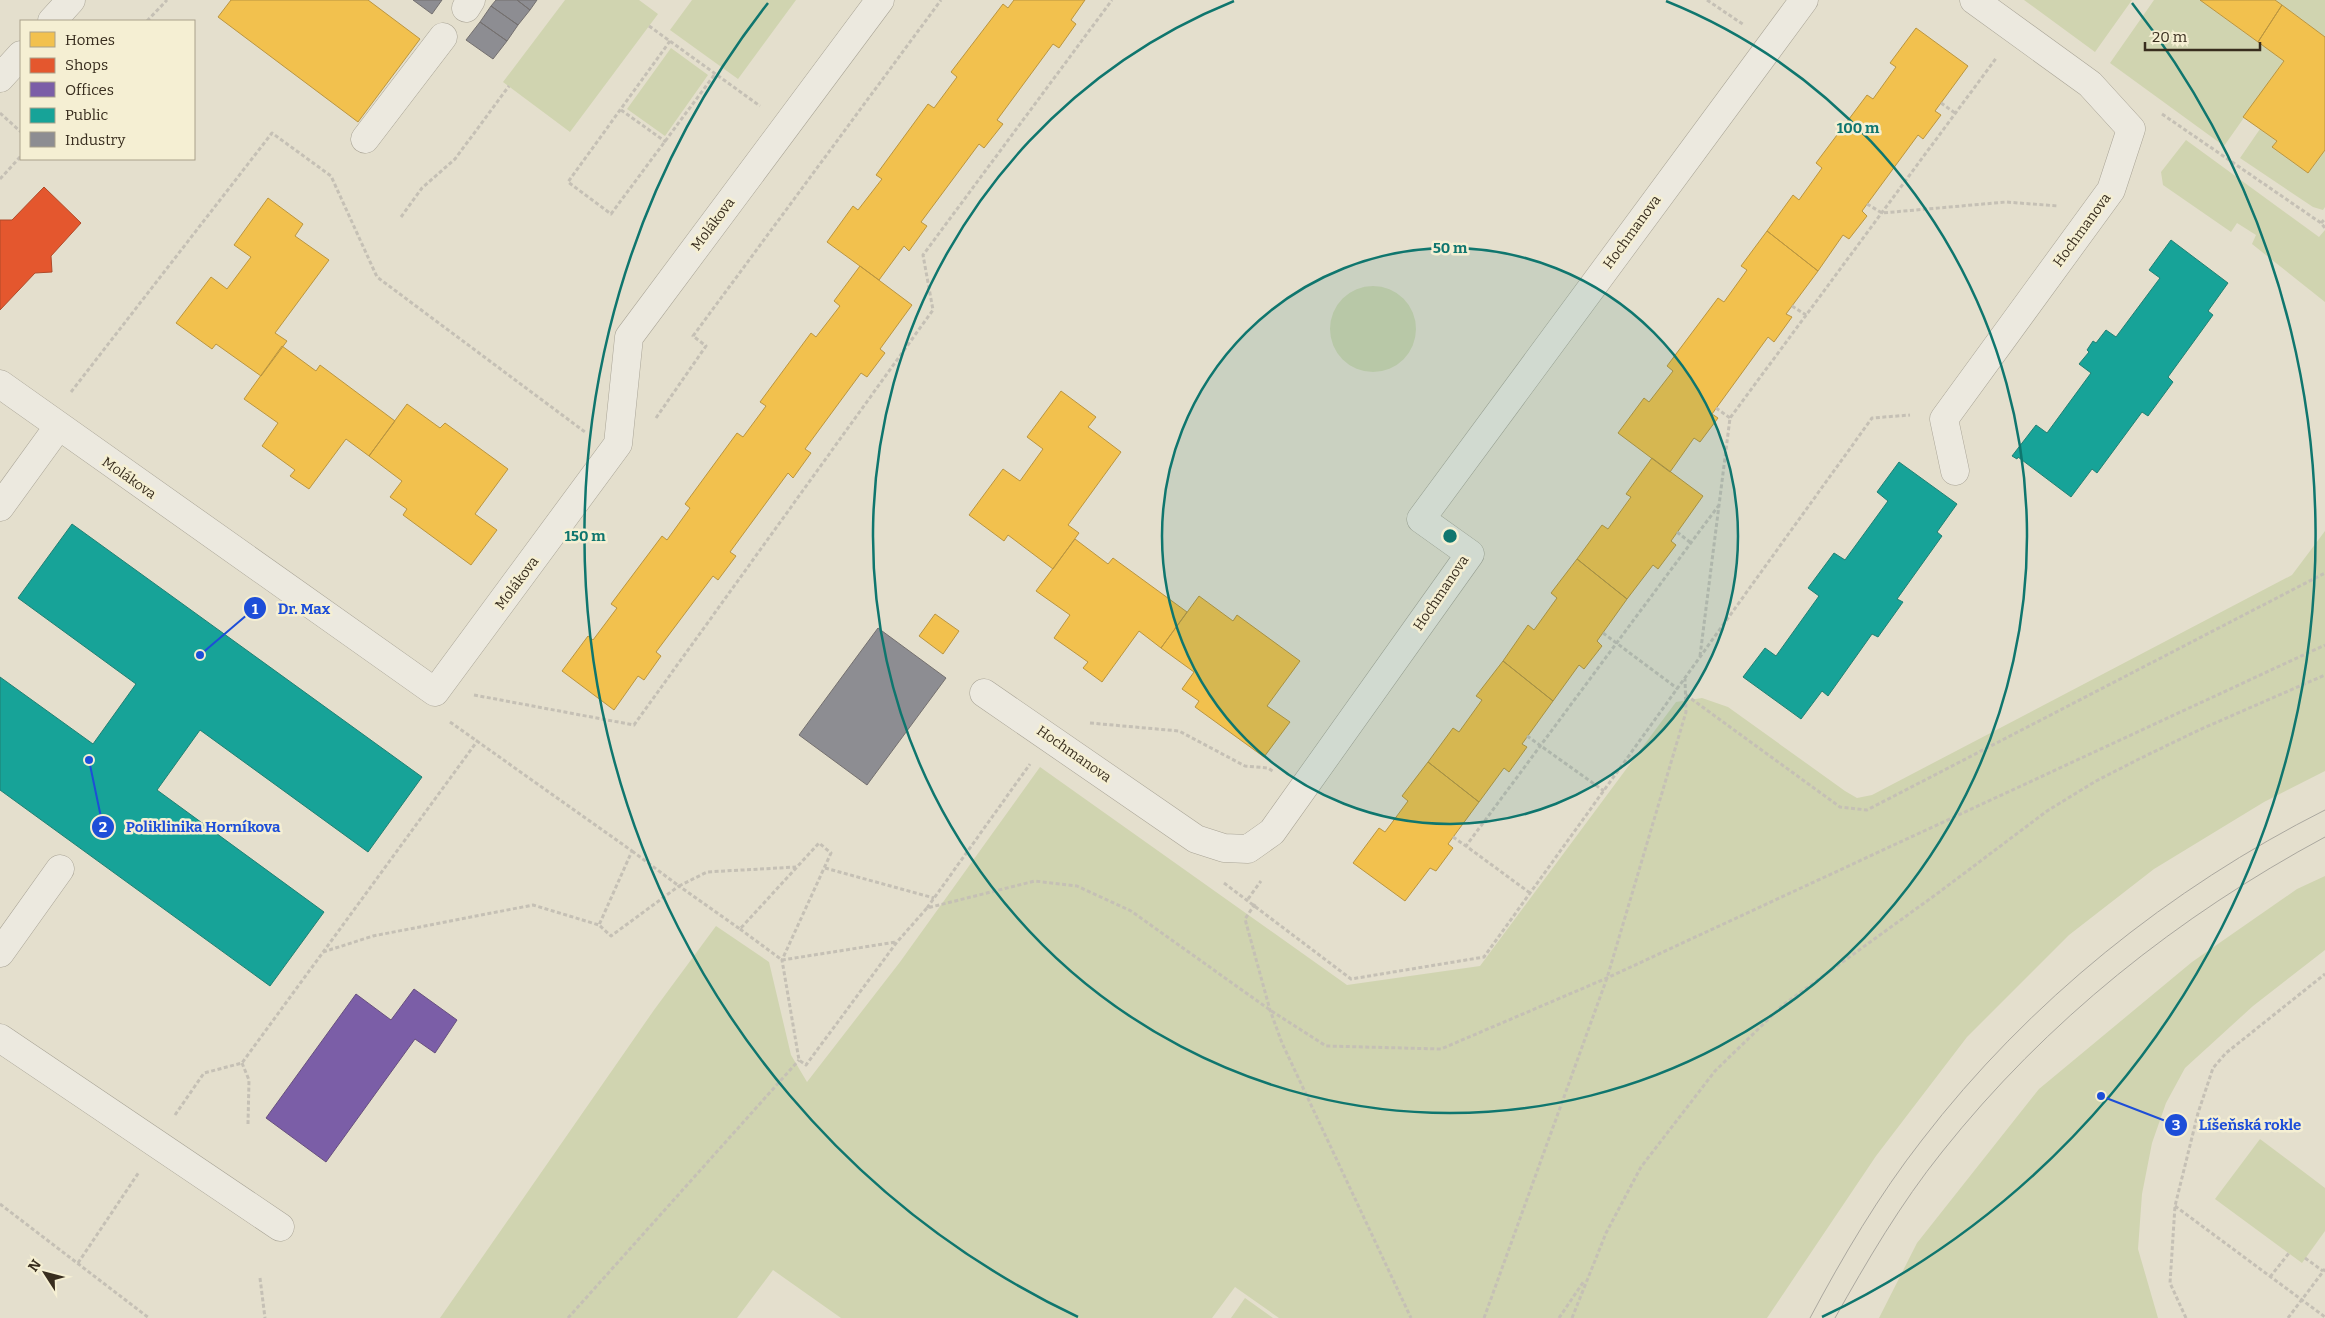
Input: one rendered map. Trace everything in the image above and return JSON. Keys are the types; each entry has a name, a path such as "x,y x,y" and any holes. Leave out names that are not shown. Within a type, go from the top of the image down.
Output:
{"street":[{"path":"53,20 71,0"},
{"name":"Molákova","path":"0,384 58,427 435,692 618,444 629,337 880,0"},
{"name":"Hochmanova","path":"984,693 1196,839 1224,848 1248,849 1272,832 1470,554 1421,519 1804,0"},
{"name":"Hochmanova","path":"1944,419 2112,190 2132,129 2090,84 1974,0"},
{"path":"365,139 443,37"},
{"path":"0,78 20,56"},
{"path":"1944,419 1955,471"},
{"path":"0,507 58,427"},
{"path":"0,953 60,869"},
{"path":"0,1038 280,1227"}],"path":[{"path":"148,20 167,0"},
{"path":"653,423 706,346 693,336 940,0"},
{"path":"471,694 634,725 933,310 923,255 1112,0"},
{"path":"649,26 786,125"},
{"path":"1700,658 1730,418 2016,31"},
{"path":"670,41 568,182 611,214 715,74"},
{"path":"401,217 422,188 455,158 509,86"},
{"path":"1941,103 1955,114"},
{"path":"621,110 666,142"},
{"path":"0,112 20,131"},
{"path":"2158,112 2325,228"},
{"path":"58,427 68,396 272,133 331,176 377,277 589,435"},
{"path":"0,179 20,157"},
{"path":"1867,204 1882,213 2006,202 2098,208"},
{"path":"2321,224 2325,219"},
{"path":"1792,306 1806,315"},
{"path":"1716,408 1730,418"},
{"path":"1216,877 1255,904 1351,979 1484,957 1872,418 1917,414 1944,419"},
{"path":"1466,846 1719,504"},
{"path":"1677,532 1690,543"},
{"path":"1686,695 1840,807 1867,810 2325,573"},
{"path":"1603,633 1678,689"},
{"path":"927,908 1035,881 1077,886 1131,911 1270,1010 1326,1046 1441,1049 1607,978 2325,646"},
{"path":"1572,1318 1587,1276 1606,1233 1641,1167 1715,1070 1783,1005 1938,893 2047,811 2096,781 2199,730 2325,675"},
{"path":"1484,1318 1607,978 1686,712 1685,679"},
{"path":"1088,723 1179,731 1245,766 1268,768 1302,790"},
{"path":"1527,736 1604,791"},
{"path":"170,1122 204,1074 242,1063 478,740 782,960 897,942"},
{"path":"740,929 819,843 831,853 782,960 798,1060 806,1065 897,942 927,908 1033,761"},
{"path":"1453,837 1530,893"},
{"path":"599,925 632,851"},
{"path":"323,952 374,936 534,905 599,925 611,936 679,886 707,872 797,867"},
{"path":"825,868 934,898"},
{"path":"1248,899 1265,875"},
{"path":"1255,904 1245,919 1270,1010 1282,1043 1411,1318"},
{"path":"2186,1318 2170,1283 2175,1206 2198,1113 2213,1068 2226,1053 2325,974"},
{"path":"568,1318 798,1060"},
{"path":"242,1063 249,1080 248,1124"},
{"path":"78,1263 143,1166"},
{"path":"0,1204 149,1318"},
{"path":"2175,1206 2325,1317"},
{"path":"2270,1276 2289,1253"},
{"path":"2288,1318 2324,1270 2305,1258"},
{"path":"1559,1318 1587,1276"},
{"path":"260,1278 265,1318"}],"green space":[{"path":"565,0 639,0 658,14 570,132 503,82"},
{"path":"692,0 796,0 738,79 670,30"},
{"path":"2024,0 2132,0 2095,52"},
{"path":"2154,0 2200,0 2284,61 2224,146 2110,63"},
{"path":"2275,0 2325,0 2325,37 2282,5"},
{"path":"671,48 708,75 665,136 627,109"},
{"path":"2260,129 2277,141 2273,147 2308,173 2325,150 2325,207 2323,210 2313,207 2240,158"},
{"path":"2186,140 2319,237 2325,230 2325,302 2252,244 2256,235 2237,223 2231,232 2163,185 2161,172"},
{"path":"1373,286 1389,289 1397,293 1409,305 1413,313 1416,329 1413,345 1409,353 1397,365 1389,369 1373,372 1357,369 1349,365 1337,353 1333,345 1330,329 1333,313 1337,305 1349,293 1357,289"},
{"path":"2325,531 2325,771 2264,802 2154,869 2069,935 1967,1037 1876,1156 1767,1318 1279,1318 1235,1287 1212,1318 841,1318 773,1270 737,1318 440,1318 654,1010 716,926 769,962 791,1055 807,1082 900,962 1040,767 1347,985 1480,966 1676,702 1702,698 1728,707 1845,791 1857,798 1872,795 2292,575"},
{"path":"2325,876 2325,950 2253,1006 2185,1068 2166,1103 2152,1143 2142,1194 2138,1249 2158,1318 1879,1318 1917,1243 2039,1089 2192,962 2297,889"},
{"path":"2260,1139 2325,1188 2325,1231 2302,1263 2215,1199"},
{"path":"1245,1298 1273,1318 1231,1318"}],"building: Homes":[{"path":"231,0 368,0 420,39 358,122 218,17"},
{"path":"1014,0 1085,0 1071,20 1076,24 1059,48 1053,44 997,120 1003,124 984,148 979,144 921,222 927,226 909,251 904,246 879,280 827,242 853,206 858,210 882,179 876,175 928,104 934,108 957,77 951,72 1003,4 1008,8"},
{"path":"2200,0 2275,0 2282,5 2258,42"},
{"path":"2282,5 2325,37 2325,150 2308,173 2272,147 2277,141 2243,117 2284,61 2258,42"},
{"path":"1916,28 1968,66 1935,111 1941,115 1923,139 1918,135 1862,211 1867,216 1849,239 1843,235 1818,271 1767,231 1793,195 1799,200 1822,168 1816,163 1867,95 1873,99 1896,67 1890,63"},
{"path":"268,198 303,224 295,236 329,260 275,333 287,341 261,376 216,344 212,349 176,323 211,277 227,289 251,257 234,245"},
{"path":"1767,231 1818,271 1786,314 1792,317 1774,342 1768,337 1712,414 1718,418 1700,442 1694,438 1670,472 1618,433 1644,398 1649,402 1673,371 1667,366 1718,298 1724,302 1747,270 1741,266"},
{"path":"860,266 912,305 880,349 885,353 867,377 861,373 805,449 811,453 793,478 788,473 730,552 736,556 718,580 713,576 656,652 661,656 644,680 638,676 614,710 562,671 588,636 593,640 617,608 611,604 662,536 667,540 690,508 685,504 737,433 743,437 766,406 760,402 811,333 816,337 840,306 834,301"},
{"path":"282,346 316,371 320,365 395,421 369,456 346,439 309,489 290,476 295,470 262,446 278,423 244,399"},
{"path":"1061,391 1096,417 1088,427 1121,452 1068,525 1079,533 1053,569 1008,535 1004,541 969,515 1003,469 1020,481 1043,449 1027,437"},
{"path":"407,404 440,428 445,423 508,469 475,514 497,530 471,565 403,515 407,509 390,497 402,481 369,456"},
{"path":"1652,458 1703,496 1671,541 1676,545 1658,569 1653,565 1627,599 1577,559 1602,525 1608,529 1631,497 1626,494"},
{"path":"1075,539 1108,564 1113,558 1187,612 1161,648 1139,631 1102,682 1083,668 1088,662 1054,638 1070,615 1036,591"},
{"path":"1577,559 1627,599 1597,641 1602,646 1584,669 1579,665 1553,701 1503,661 1528,625 1534,630 1557,598 1551,593"},
{"path":"1199,596 1233,621 1237,615 1300,661 1267,706 1290,722 1264,757 1195,707 1199,701 1182,689 1194,672 1161,648"},
{"path":"935,614 959,631 943,654 919,636"},
{"path":"1503,661 1553,701 1522,744 1527,747 1509,772 1504,768 1479,802 1428,762 1453,728 1459,732 1482,700 1476,696"},
{"path":"1428,762 1479,802 1448,844 1453,848 1436,871 1430,868 1405,901 1353,863 1379,828 1385,832 1408,801 1402,796"}],"building: Shops":[{"path":"44,187 81,223 51,256 52,272 35,273 0,310 0,220 12,220"}],"building: Offices":[{"path":"414,989 457,1020 435,1053 415,1039 326,1162 266,1118 356,994 391,1020"}],"building: Public":[{"path":"2171,240 2228,283 2208,311 2213,315 2168,377 2173,382 2148,416 2142,412 2097,473 2092,469 2071,497 2018,457 2017,459 2012,456 2036,425 2047,433 2091,373 2079,364 2089,352 2087,350 2093,341 2096,343 2106,330 2116,337 2160,278 2149,270"},
{"path":"1899,462 1957,504 1937,532 1942,536 1897,599 1903,602 1878,637 1872,634 1828,696 1822,691 1801,719 1743,677 1765,648 1776,656 1819,596 1808,588 1834,553 1845,560 1888,501 1877,492"},
{"path":"72,524 422,777 368,852 200,730 157,790 324,912 270,986 0,790 0,677 93,744 136,684 18,598"}],"building: Industry":[{"path":"413,0 442,0 432,14"},
{"path":"496,0 517,0 530,10 518,25 491,6"},
{"path":"517,0 537,0 530,10"},
{"path":"491,6 518,25 507,41 480,22"},
{"path":"480,22 507,41 493,59 466,40"},
{"path":"878,628 946,678 867,785 799,735"}],"tram line":[{"path":"1810,1318 1862,1226 1906,1161 1963,1089 2008,1041 2105,952 2157,912 2212,875 2268,841 2325,810"},
{"path":"1835,1318 1859,1275 1912,1191 1982,1104 2025,1059 2117,975 2167,937 2218,901 2325,837"}],"place":[{"name":"Dr. Max","path":"200,655"},
{"name":"Poliklinika Horníkova","path":"89,760"},
{"name":"Líšeňská rokle","path":"2101,1096"}]}
